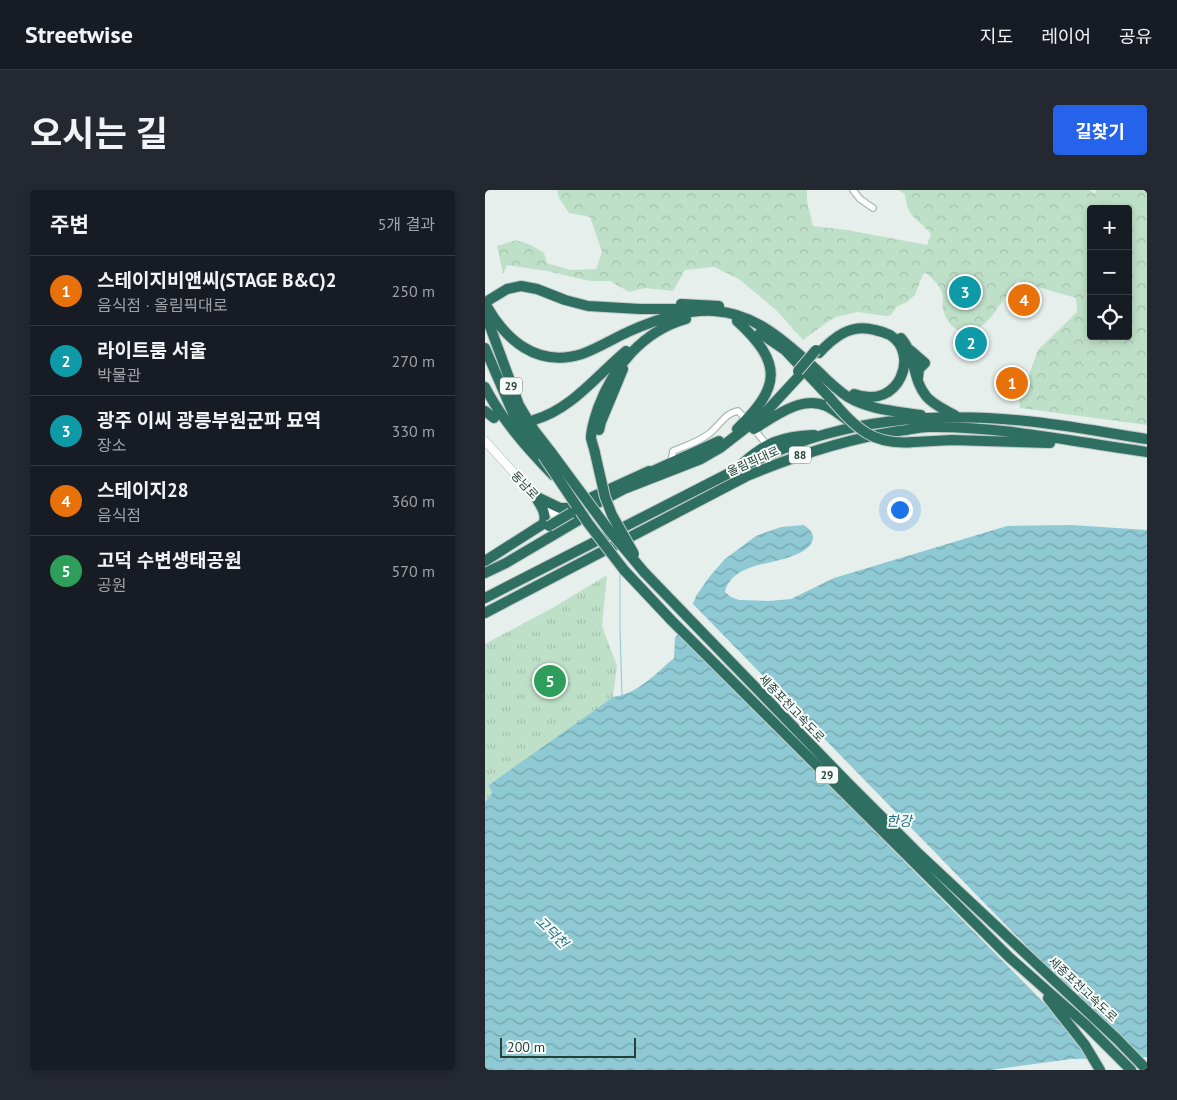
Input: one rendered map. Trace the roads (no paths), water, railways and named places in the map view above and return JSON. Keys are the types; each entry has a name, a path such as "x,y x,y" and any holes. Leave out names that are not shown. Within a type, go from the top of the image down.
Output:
{"highway":[{"path":"713,311 695,312 652,323 581,354 556,357 540,355 512,340 501,329 487,301 507,289 521,286 537,289 565,300 601,308 640,310 681,308 713,311 757,323 783,339 850,398 865,405 887,411 934,417"},
{"path":"601,308 620,303 706,304 723,308 785,350 827,402 866,434 876,439 899,444 952,440 1087,444"},
{"name":"세종포천고속도로","path":"485,313 519,405 534,430 544,456 603,544 665,614 930,878 1131,1070"},
{"path":"534,420 554,413 567,404 633,345 653,334 685,320 700,317 737,318 763,350 770,365 771,380 767,393 760,405 737,429"},
{"path":"720,448 764,414 835,331 863,324 886,327 897,334 909,349 919,384 931,401 957,417"},
{"path":"818,352 845,331 863,328 890,335 901,349 903,370 900,380 892,390 885,394 868,398 856,395 832,384"},
{"path":"644,572 612,515 605,497 591,438 595,417 611,378 629,356 653,334"},
{"name":"세종포천고속도로","path":"485,348 513,413 527,436 644,572 899,834 1117,1039 1147,1070"},
{"path":"485,562 572,515 712,445 751,420 800,372"},
{"path":"485,387 500,413 544,456"},
{"path":"535,496 558,508 568,508 634,476 701,459 791,408 808,403 827,402"},
{"path":"485,411 495,418"},
{"name":"올림픽대로","path":"485,598 733,471 782,449 825,434 863,426 934,417 957,417 1025,420 1147,439"},
{"name":"올림픽대로","path":"485,613 747,476 788,459 831,445 878,434 927,427 976,428 1021,432 1087,444 1147,452"},
{"path":"733,471 757,450 767,445 798,435 825,434"},
{"path":"485,572 506,563 666,467"},
{"path":"485,562 543,524 545,513 535,496"},
{"path":"485,572 550,528"},
{"path":"485,620 521,595"},
{"path":"1040,967 1147,1063"},
{"path":"1033,978 1085,1045 1100,1070"}],"main road":[{"name":"동남로","path":"485,441 535,496 568,527"}],"street":[{"path":"853,190 860,199 873,208"},
{"path":"666,467 673,451 711,433 733,412 738,411 767,445"}],"water":[{"name":"한강","path":"804,525 813,535 811,544 805,550 741,572 731,580 725,592 739,600 769,601 791,599 834,578 1007,526 1071,525 1147,530 1147,1057 1071,1059 991,1070 485,1070 485,802 492,793 489,785 613,697 631,692 639,687 674,658 675,638 687,619 696,596 725,559 756,536 781,527"}],"waterway":[{"path":"620,572 622,696"}],"place":[{"name":"광주 이씨 광릉부원군파 묘역","path":"965,292"},
{"name":"스테이지28","path":"1024,300"},
{"name":"라이트룸 서울","path":"971,343"},
{"name":"스테이지비앤씨(STAGE B&C)2","path":"1012,383"},
{"name":"고덕 수변생태공원","path":"550,681"}],"water label":[{"name":"고덕천","path":"552,932"}]}
